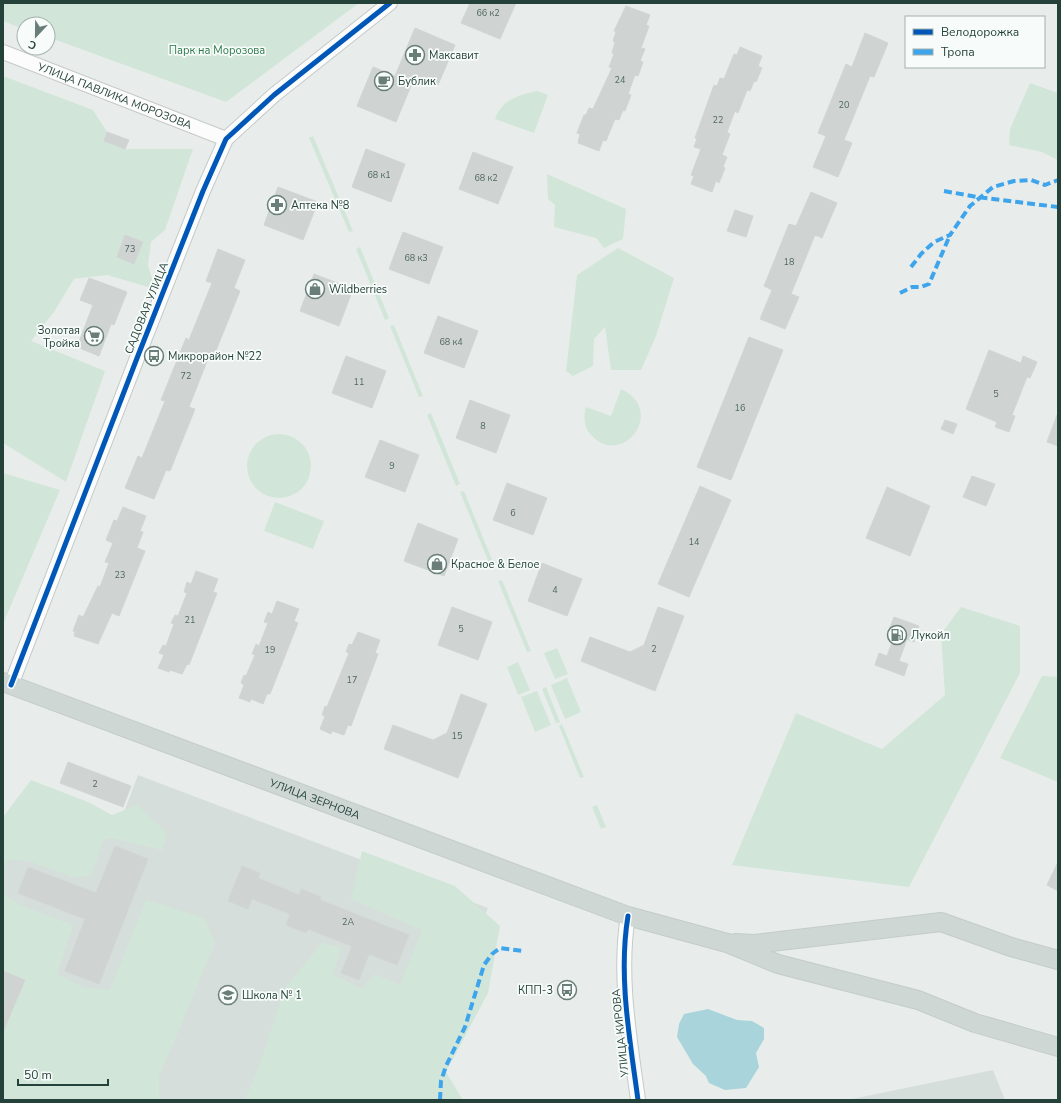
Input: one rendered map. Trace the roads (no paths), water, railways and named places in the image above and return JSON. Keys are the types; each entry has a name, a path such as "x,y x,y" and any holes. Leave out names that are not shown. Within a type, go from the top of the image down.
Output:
{"main road":[{"name":"УЛИЦА ЗЕРНОВА","path":"7,683 628,916 727,942"},
{"path":"727,942 755,944 940,922 1011,947 1058,960"},
{"path":"727,942 778,964 918,1000 975,1023 1058,1047"}],"street":[{"name":"САДОВАЯ УЛИЦА","path":"7,683 203,191 226,139 274,95 390,3"},
{"name":"УЛИЦА ПАВЛИКА МОРОЗОВА","path":"3,52 226,139"},
{"name":"УЛИЦА КИРОВА","path":"628,916 625,932 626,994 638,1100"}],"water":[{"path":"708,1009 737,1020 752,1021 764,1028 764,1039 756,1053 759,1067 746,1088 725,1090 709,1083 706,1076 693,1064 677,1037 679,1024 684,1014"}],"place":[{"name":"Максавит","path":"415,55"},
{"name":"Бублик","path":"384,81"},
{"name":"Аптека №8","path":"277,205"},
{"name":"Wildberries","path":"315,289"},
{"name":"Золотая Тройка","path":"94,336"},
{"name":"Микрорайон №22","path":"154,356"},
{"name":"Красное & Белое","path":"437,564"},
{"name":"Лукойл","path":"897,635"},
{"name":"КПП-3","path":"567,990"},
{"name":"Школа № 1","path":"228,995"}],"park label":[{"name":"Парк на Морозова","path":"217,50"}]}
